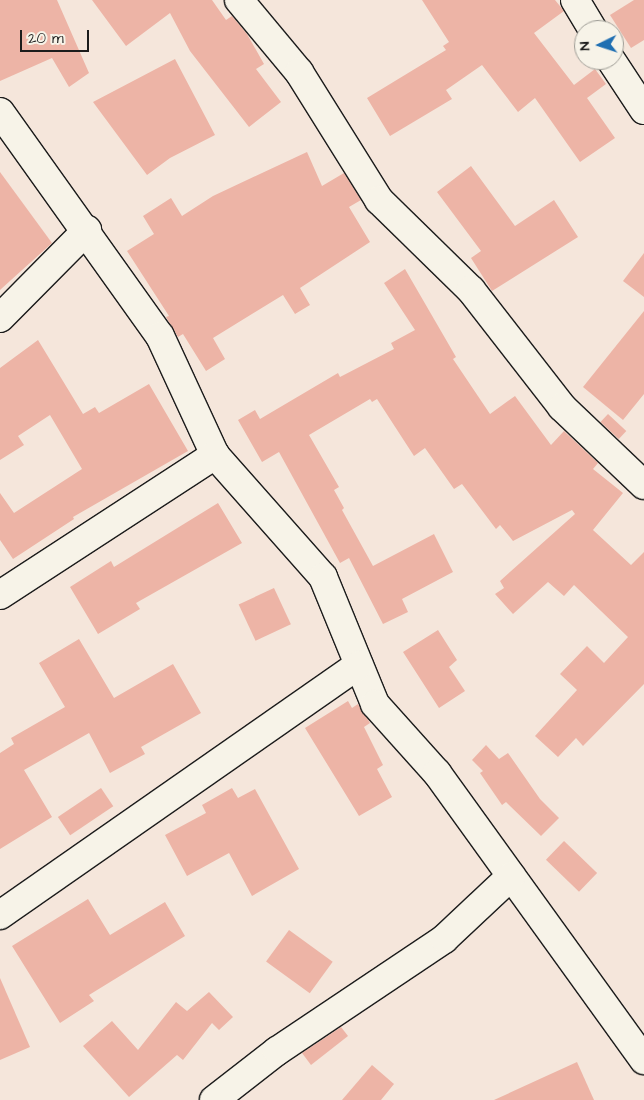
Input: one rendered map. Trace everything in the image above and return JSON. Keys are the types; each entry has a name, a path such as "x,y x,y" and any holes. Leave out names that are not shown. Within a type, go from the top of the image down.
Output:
{"street":[{"path":"239,0 300,72 380,200 471,290 562,407 644,485"},
{"path":"575,0 587,20"},
{"path":"618,70 644,110"},
{"path":"0,112 87,230 160,336 215,455 323,577 375,704 437,773 644,1059"},
{"path":"0,318 87,230"},
{"path":"0,595 215,455"},
{"path":"0,915 359,665"},
{"path":"214,1100 277,1051 444,939 511,876"}],"building":[{"path":"0,0 57,0 89,73 69,87 52,58 0,81"},
{"path":"92,0 212,0 226,20 232,16 247,34 264,64 256,69 281,102 249,127 190,51 170,13 126,46"},
{"path":"422,0 555,0 564,11 534,33 574,85 596,70 606,84 587,98 615,138 580,162 535,98 518,112 482,65 446,90 452,99 390,136 367,98 446,50 443,46 449,42"},
{"path":"634,0 644,0 644,40 631,48 624,37 624,20 613,20 610,15"},
{"path":"175,59 215,135 170,158 147,175 93,102"},
{"path":"307,152 322,186 344,173 361,200 349,207 370,242 300,288 310,305 295,314 283,295 213,338 225,359 206,371 183,334 178,337 166,317 169,316 127,251 154,234 143,216 171,198 182,216 213,196"},
{"path":"471,166 515,226 554,200 578,237 492,291 471,258 481,251 437,192"},
{"path":"0,172 52,243 0,290"},
{"path":"644,253 644,297 623,281"},
{"path":"405,269 456,357 453,359 490,414 515,396 551,445 564,431 598,463 593,469 623,493 593,530 631,565 644,552 644,684 583,746 576,738 558,757 535,736 577,690 560,674 587,646 604,663 628,637 574,585 564,596 548,582 513,614 495,594 504,588 500,581 575,514 572,510 513,541 500,525 496,529 462,484 454,489 425,448 414,456 377,399 372,402 370,399 309,435 339,487 334,490 344,508 342,510 373,566 434,534 453,572 402,599 408,612 383,624 349,558 340,563 279,452 262,462 238,420 255,410 260,419 338,373 340,377 394,349 391,343 415,330 384,283"},
{"path":"644,311 644,394 623,420 583,387"},
{"path":"38,340 83,414 95,407 99,413 149,384 188,451 73,517 74,519 13,559 0,540 0,493 14,513 82,469 50,415 18,436 24,445 0,460 0,368"},
{"path":"608,414 626,431 619,439 600,422"},
{"path":"218,503 242,543 136,603 140,609 98,634 70,587 111,561 114,567"},
{"path":"274,588 291,624 256,641 239,604"},
{"path":"438,630 457,660 449,667 465,691 439,708 403,652"},
{"path":"79,639 114,698 173,664 201,713 141,747 145,754 110,773 89,733 24,770 52,817 0,849 0,753 14,744 11,738 65,707 39,663"},
{"path":"348,701 352,708 358,704 370,723 364,727 383,765 377,769 392,797 359,816 305,728"},
{"path":"486,745 499,759 508,753 540,799 559,818 541,836 506,802 502,805 480,773 483,771 472,760"},
{"path":"101,788 113,806 70,835 58,817"},
{"path":"232,788 238,798 255,789 299,869 252,896 229,853 187,876 165,835 206,813 202,805"},
{"path":"564,841 597,873 579,892 546,860"},
{"path":"88,899 110,935 165,902 185,936 89,995 94,1001 60,1023 12,946"},
{"path":"289,930 333,962 310,993 266,962"},
{"path":"0,978 30,1047 0,1060"},
{"path":"209,992 233,1017 219,1030 212,1023 183,1060 177,1055 129,1097 83,1046 112,1021 138,1050 176,1002 187,1011"},
{"path":"341,1027 348,1036 311,1065 302,1053"},
{"path":"577,1062 594,1100 494,1100"},
{"path":"372,1065 394,1084 381,1100 342,1100"}]}
